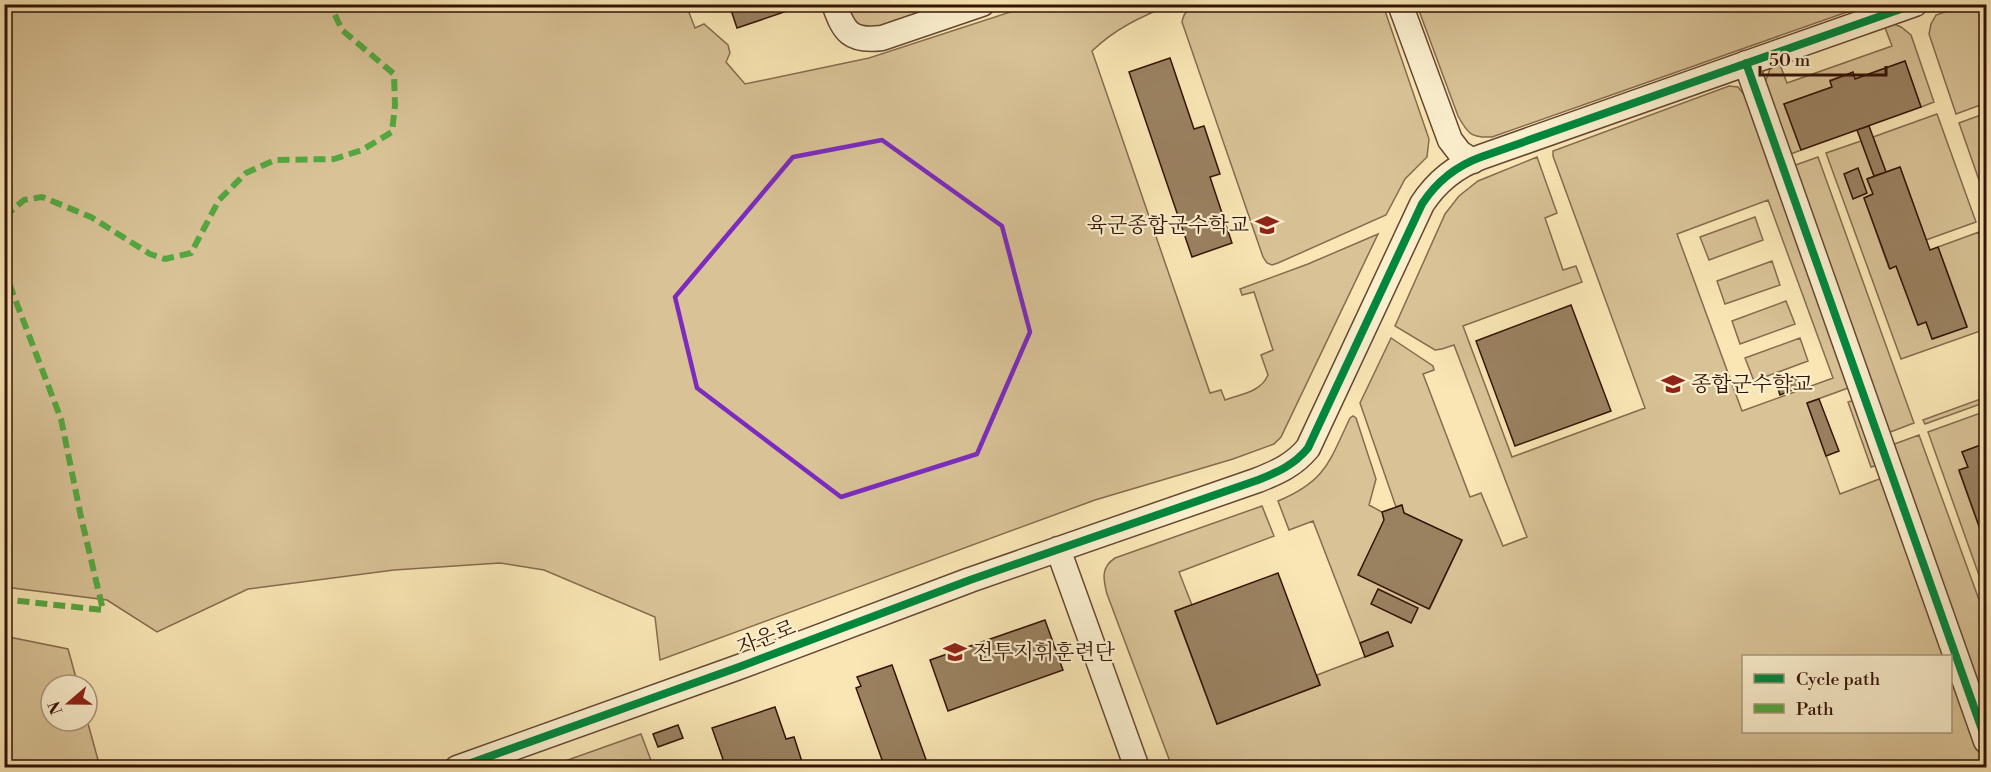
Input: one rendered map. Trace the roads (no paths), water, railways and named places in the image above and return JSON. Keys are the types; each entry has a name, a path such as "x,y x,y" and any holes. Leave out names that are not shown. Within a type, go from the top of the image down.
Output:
{"street":[{"path":"834,4 842,25 850,34 867,40 882,38 982,4"},
{"path":"1400,4 1450,140 1460,153 1473,161"},
{"path":"1436,185 1458,168 1473,161 1915,4"},
{"path":"1746,63 1986,741"},
{"path":"1436,185 1444,167 1450,140"},
{"name":"자운로","path":"457,768 728,671 970,580 1258,480 1288,467 1308,448 1422,204 1436,185"},
{"path":"1058,549 1137,768"}],"place":[{"name":"육군종합군수학교","path":"1267,225"},
{"name":"종합군수학교","path":"1673,384"},
{"name":"전투지휘훈련단","path":"955,652"}]}
